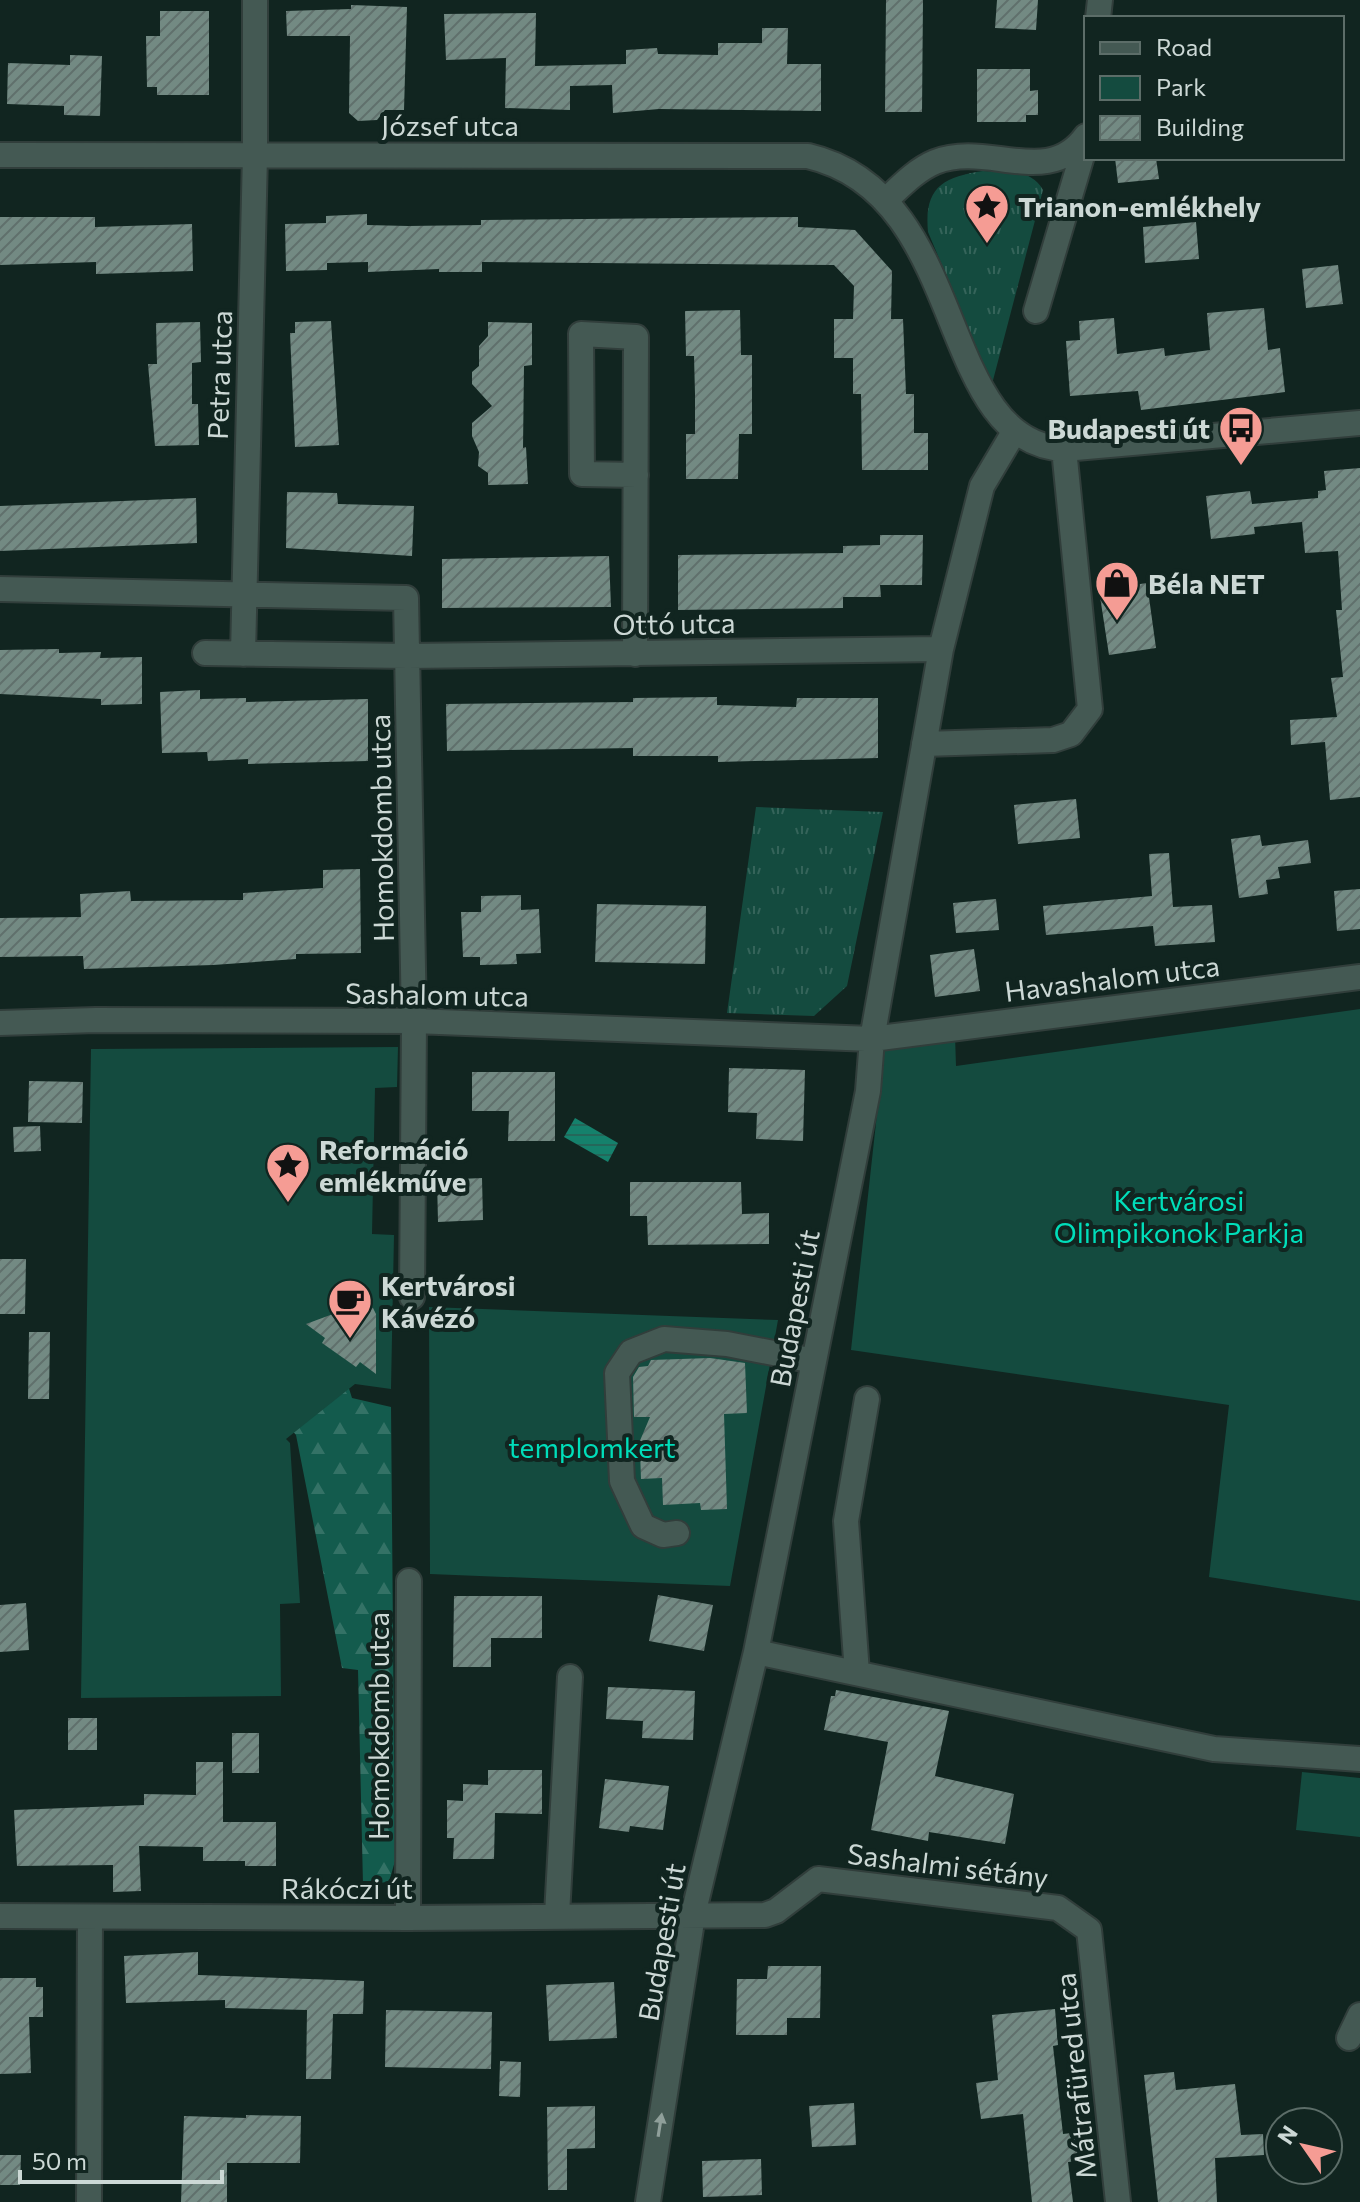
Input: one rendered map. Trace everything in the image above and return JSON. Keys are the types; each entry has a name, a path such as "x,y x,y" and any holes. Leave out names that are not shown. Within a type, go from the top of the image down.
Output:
{"street":[{"name":"Petra utca","path":"243,654 255,155 255,0"},
{"path":"886,200 918,172 937,162 984,157 1051,163 1073,153 1084,141"},
{"path":"1036,311 1084,146"},
{"name":"József utca","path":"0,155 808,156 840,166 899,213 920,249 974,375 1008,426"},
{"path":"635,654 636,475 636,337 581,334 582,474 636,475"},
{"path":"1008,426 1037,445 1064,449 1360,423"},
{"name":"Budapesti út","path":"648,2202 693,1915 756,1652 868,1091 872,1039 941,649 982,486 1008,426"},
{"path":"924,744 1053,740 1071,734 1090,709 1064,449"},
{"path":"0,589 243,596"},
{"name":"Homokdomb utca","path":"243,596 406,598 414,1021 412,1297"},
{"name":"Ottó utca","path":"205,653 408,656 941,649"},
{"name":"Havashalom utca","path":"872,1039 1360,977"},
{"name":"Sashalom utca","path":"0,1023 96,1020 414,1021 872,1039"},
{"path":"677,1533 663,1535 643,1526 622,1481 617,1373 631,1352 664,1339 727,1344 814,1361"},
{"path":"857,1673 846,1521 867,1399"},
{"name":"Homokdomb utca","path":"408,1918 409,1581"},
{"path":"756,1652 1214,1749 1360,1759"},
{"path":"557,1915 570,1677"},
{"name":"Sashalmi sétány","path":"693,1915 765,1915 776,1911 818,1879 1058,1908 1089,1930 1091,1944"},
{"name":"Rákóczi út","path":"0,1916 408,1918 693,1915"},
{"path":"89,2202 90,1917"},
{"name":"Mátrafüred utca","path":"1091,1944 1118,2202"},
{"path":"1349,2038 1360,2015"}],"green space":[{"path":"983,171 1025,175 1043,190 992,384 928,232 929,205 939,187 957,177"},
{"path":"756,807 883,812 847,986 814,1016 727,1013"},
{"name":"Kertvárosi Olimpikonok Parkja","path":"1360,1009 1360,1601 1209,1577 1229,1405 851,1350 885,1041 955,1035 956,1066"},
{"path":"398,1047 397,1087 375,1088 372,1234 394,1235 391,1389 355,1384 286,1439 290,1443 300,1603 280,1604 281,1696 81,1698 91,1049"},
{"name":"templomkert","path":"429,1307 778,1320 730,1586 430,1574"},
{"path":"243,1372 346,1379 352,1398 391,1407 395,1861 389,1882 363,1884 358,1670 342,1668 296,1435"},
{"path":"1302,1772 1360,1778 1360,1837 1296,1830"}],"shaded area":[{"path":"575,1118 618,1143 608,1162 564,1137"}],"building":[{"path":"886,0 923,0 922,112 885,112"},
{"path":"997,0 1038,0 1036,30 995,28"},
{"path":"351,5 407,7 404,110 385,110 377,120 358,121 349,113 350,36 287,36 286,11 351,9"},
{"path":"160,11 209,11 209,95 157,95 157,87 147,87 146,36 160,36"},
{"path":"536,13 535,66 626,64 626,50 657,48 658,54 718,55 718,43 762,43 762,28 788,28 787,64 821,64 821,111 659,109 613,113 612,85 570,86 570,110 505,108 506,58 446,60 444,14"},
{"path":"70,55 102,56 100,116 64,115 64,106 7,104 8,63 70,65"},
{"path":"977,69 1030,69 1030,91 1038,90 1038,115 1026,115 1026,122 977,122"},
{"path":"1115,160 1156,160 1159,179 1118,183"},
{"path":"367,214 367,225 408,226 481,225 481,220 798,217 798,227 855,230 892,271 891,319 903,319 906,394 914,394 914,433 928,433 928,470 862,470 861,394 853,394 853,358 834,358 834,319 853,319 854,286 834,265 482,262 482,272 439,272 439,269 368,272 368,262 327,263 327,270 286,271 285,224 326,223 326,216"},
{"path":"0,217 95,217 95,227 192,224 193,271 96,274 96,262 0,265"},
{"path":"1196,222 1199,259 1145,263 1143,227"},
{"path":"1338,265 1343,304 1306,308 1302,269"},
{"path":"1264,308 1268,350 1280,348 1285,392 1141,410 1138,391 1070,396 1066,341 1080,340 1079,321 1114,318 1117,354 1164,348 1165,356 1210,350 1207,313"},
{"path":"740,310 741,355 752,355 752,434 739,434 738,479 686,479 686,434 695,434 695,394 694,356 686,356 685,311"},
{"path":"331,321 339,445 295,447 290,333 295,333 295,322"},
{"path":"200,322 201,362 192,363 192,404 198,404 199,445 155,446 148,364 157,364 156,323"},
{"path":"488,322 532,323 532,365 524,366 523,448 526,447 528,484 488,485 488,473 478,466 479,452 472,436 472,423 492,406 472,384 472,372 479,366 479,346 488,336"},
{"path":"1360,468 1360,797 1330,800 1325,742 1291,745 1290,720 1337,717 1331,678 1343,677 1336,610 1342,610 1338,551 1305,553 1302,522 1254,527 1255,534 1211,539 1206,496 1250,491 1252,504 1318,498 1318,491 1326,490 1324,471"},
{"path":"287,492 337,493 338,504 414,506 412,556 286,548"},
{"path":"196,498 197,543 0,551 0,506"},
{"path":"880,535 923,535 922,585 880,585 881,597 843,597 843,608 678,610 678,555 843,553 843,546 880,545"},
{"path":"609,556 611,607 442,608 442,559"},
{"path":"1147,583 1156,648 1109,655 1099,590"},
{"path":"59,649 59,653 101,652 100,658 142,657 142,704 101,705 101,699 0,694 0,650"},
{"path":"200,690 200,699 246,698 246,702 368,699 368,761 248,764 248,759 208,761 207,752 162,753 160,692"},
{"path":"717,697 717,705 796,707 797,698 878,698 878,758 718,762 718,756 633,756 633,748 447,751 446,704 633,702 633,698"},
{"path":"1076,799 1080,838 1018,844 1014,805"},
{"path":"1260,835 1262,846 1308,840 1311,863 1278,867 1280,878 1266,880 1268,894 1239,898 1231,839"},
{"path":"1169,853 1173,907 1212,905 1215,942 1155,946 1153,926 1046,935 1043,906 1152,896 1149,854"},
{"path":"360,869 361,953 296,954 296,959 213,965 84,969 83,956 0,957 0,918 81,917 80,894 130,891 131,901 243,900 243,893 323,888 323,870"},
{"path":"1360,889 1360,929 1337,931 1334,891"},
{"path":"521,895 521,910 539,909 541,953 516,954 517,964 480,965 480,957 463,957 461,912 481,912 481,896"},
{"path":"996,899 999,930 956,933 953,903"},
{"path":"597,904 706,906 705,964 595,962"},
{"path":"974,949 980,991 935,997 930,955"},
{"path":"729,1068 805,1070 803,1141 756,1139 757,1113 728,1112"},
{"path":"472,1072 555,1072 555,1141 508,1141 509,1111 472,1111"},
{"path":"29,1081 83,1082 82,1123 28,1122"},
{"path":"40,1126 41,1151 14,1152 13,1127"},
{"path":"482,1178 483,1220 438,1222 437,1180"},
{"path":"630,1182 741,1182 742,1214 769,1213 769,1244 648,1245 647,1216 630,1216"},
{"path":"0,1259 26,1259 25,1314 0,1314"},
{"name":"Kertvárosi Kávézó","path":"360,1304 373,1308 376,1314 376,1374 360,1362 356,1367 322,1343 325,1338 306,1324"},
{"path":"29,1332 50,1332 49,1399 28,1399"},
{"path":"710,1358 745,1363 747,1413 724,1414 727,1509 701,1510 700,1503 663,1505 662,1478 641,1479 640,1451 636,1450 650,1417 634,1417 633,1377 639,1367 648,1366 651,1360"},
{"path":"658,1595 713,1605 704,1651 649,1641"},
{"path":"454,1596 542,1596 542,1638 491,1638 491,1667 453,1667"},
{"path":"26,1603 29,1650 0,1652 0,1605"},
{"path":"608,1687 695,1691 693,1740 642,1738 643,1721 606,1719"},
{"path":"836,1690 949,1711 935,1776 1014,1794 1005,1844 929,1832 928,1841 871,1830 888,1742 824,1730 831,1696 835,1696"},
{"path":"68,1718 97,1718 97,1750 68,1750"},
{"path":"232,1733 259,1733 259,1773 232,1773"},
{"path":"196,1762 223,1762 223,1822 276,1822 276,1866 245,1866 245,1861 203,1861 203,1847 139,1846 141,1891 113,1892 113,1865 17,1866 14,1810 144,1805 144,1794 196,1795"},
{"path":"488,1770 542,1770 542,1814 495,1813 494,1859 453,1859 454,1838 447,1838 447,1800 463,1801 463,1784 488,1785"},
{"path":"605,1779 669,1786 663,1830 630,1826 629,1832 599,1828"},
{"path":"198,1952 198,1975 364,1981 363,2014 333,2014 331,2079 306,2079 307,2010 225,2008 225,2000 126,2003 124,1956"},
{"path":"768,1966 821,1966 820,2018 787,2018 787,2035 736,2035 737,1979 767,1979"},
{"path":"0,1978 36,1978 36,1987 43,1987 43,2017 29,2017 31,2073 0,2074"},
{"path":"614,1982 617,2038 549,2041 546,1985"},
{"path":"1055,2009 1058,2045 1053,2046 1063,2134 1080,2132 1084,2160 1068,2162 1073,2202 1032,2202 1023,2114 981,2119 976,2083 998,2080 992,2015"},
{"path":"386,2010 492,2012 491,2069 385,2067"},
{"path":"500,2061 521,2062 520,2097 499,2096"},
{"path":"1174,2072 1176,2090 1235,2084 1241,2135 1263,2134 1264,2155 1215,2158 1217,2202 1158,2202 1144,2075"},
{"path":"854,2103 856,2145 812,2147 809,2106"},
{"path":"595,2106 595,2148 567,2149 567,2190 548,2190 547,2107"},
{"path":"246,2115 301,2116 300,2163 227,2163 227,2202 181,2202 184,2116 246,2118"},
{"path":"0,2155 21,2155 20,2185 0,2185"},
{"path":"761,2159 762,2195 703,2197 702,2161"}],"place":[{"name":"Trianon-emlékhely","path":"987,245"},
{"name":"Budapesti út","path":"1241,467"},
{"name":"Béla NET","path":"1117,622"},
{"name":"Reformáció emlékműve","path":"288,1204"},
{"name":"Kertvárosi Kávézó","path":"350,1340"}]}
